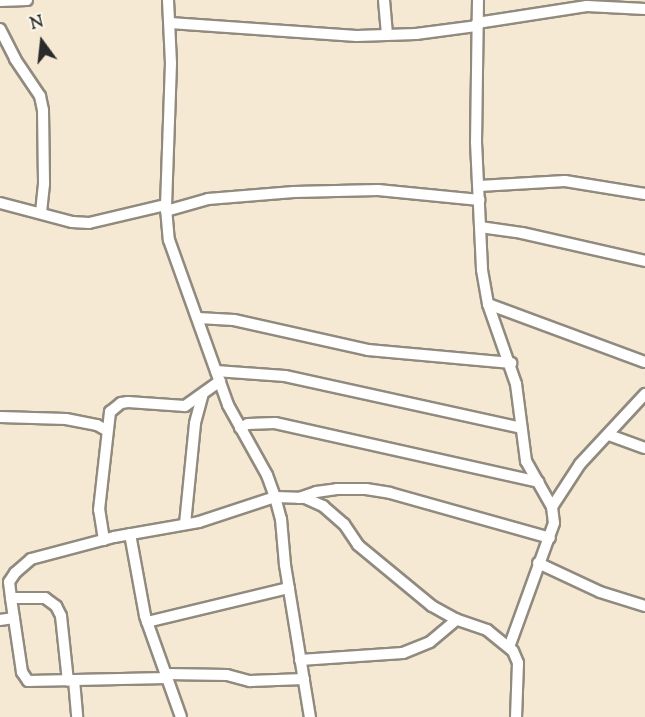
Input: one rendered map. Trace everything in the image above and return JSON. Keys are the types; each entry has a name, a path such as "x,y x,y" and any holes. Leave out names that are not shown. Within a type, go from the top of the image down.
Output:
{"street":[{"path":"0,1 27,0"},
{"path":"168,0 170,23 166,208 169,240 218,376 240,428 267,475 275,497 281,519 289,588 310,717"},
{"path":"384,0 387,35"},
{"path":"478,0 476,142 482,270 488,304 511,363 520,404 526,461 552,507 554,523 509,647"},
{"path":"170,23 304,33 387,35 477,25 587,6 645,9"},
{"path":"0,29 15,59 40,96 43,110 44,184 41,213"},
{"path":"479,186 565,181 645,194"},
{"path":"0,203 72,222 89,223 208,199 294,192 378,190 480,200"},
{"path":"480,228 522,233 645,261"},
{"path":"488,304 645,362"},
{"path":"198,318 234,320 368,350 511,363"},
{"path":"104,540 99,510 106,430 110,412 121,403 185,406 203,394 218,376"},
{"path":"218,376 285,376 521,428"},
{"path":"185,524 195,423 203,394"},
{"path":"552,507 580,464 645,394"},
{"path":"0,417 66,418 97,425 106,430"},
{"path":"240,428 248,424 275,423 538,482"},
{"path":"609,435 645,448"},
{"path":"299,498 316,492 337,489 390,493 550,537"},
{"path":"304,679 250,681 227,675 41,682 25,678 9,582 15,573 31,559 130,534 199,522 275,497 299,498 323,506 344,524 358,545 432,606 457,620 487,630 509,647 518,663 516,717"},
{"path":"130,534 147,622 181,717"},
{"path":"538,563 600,592 645,606"},
{"path":"147,622 289,588"},
{"path":"11,598 45,598 56,606 61,616 77,717"},
{"path":"0,620 14,618"},
{"path":"300,660 403,653 430,642 457,620"}]}
